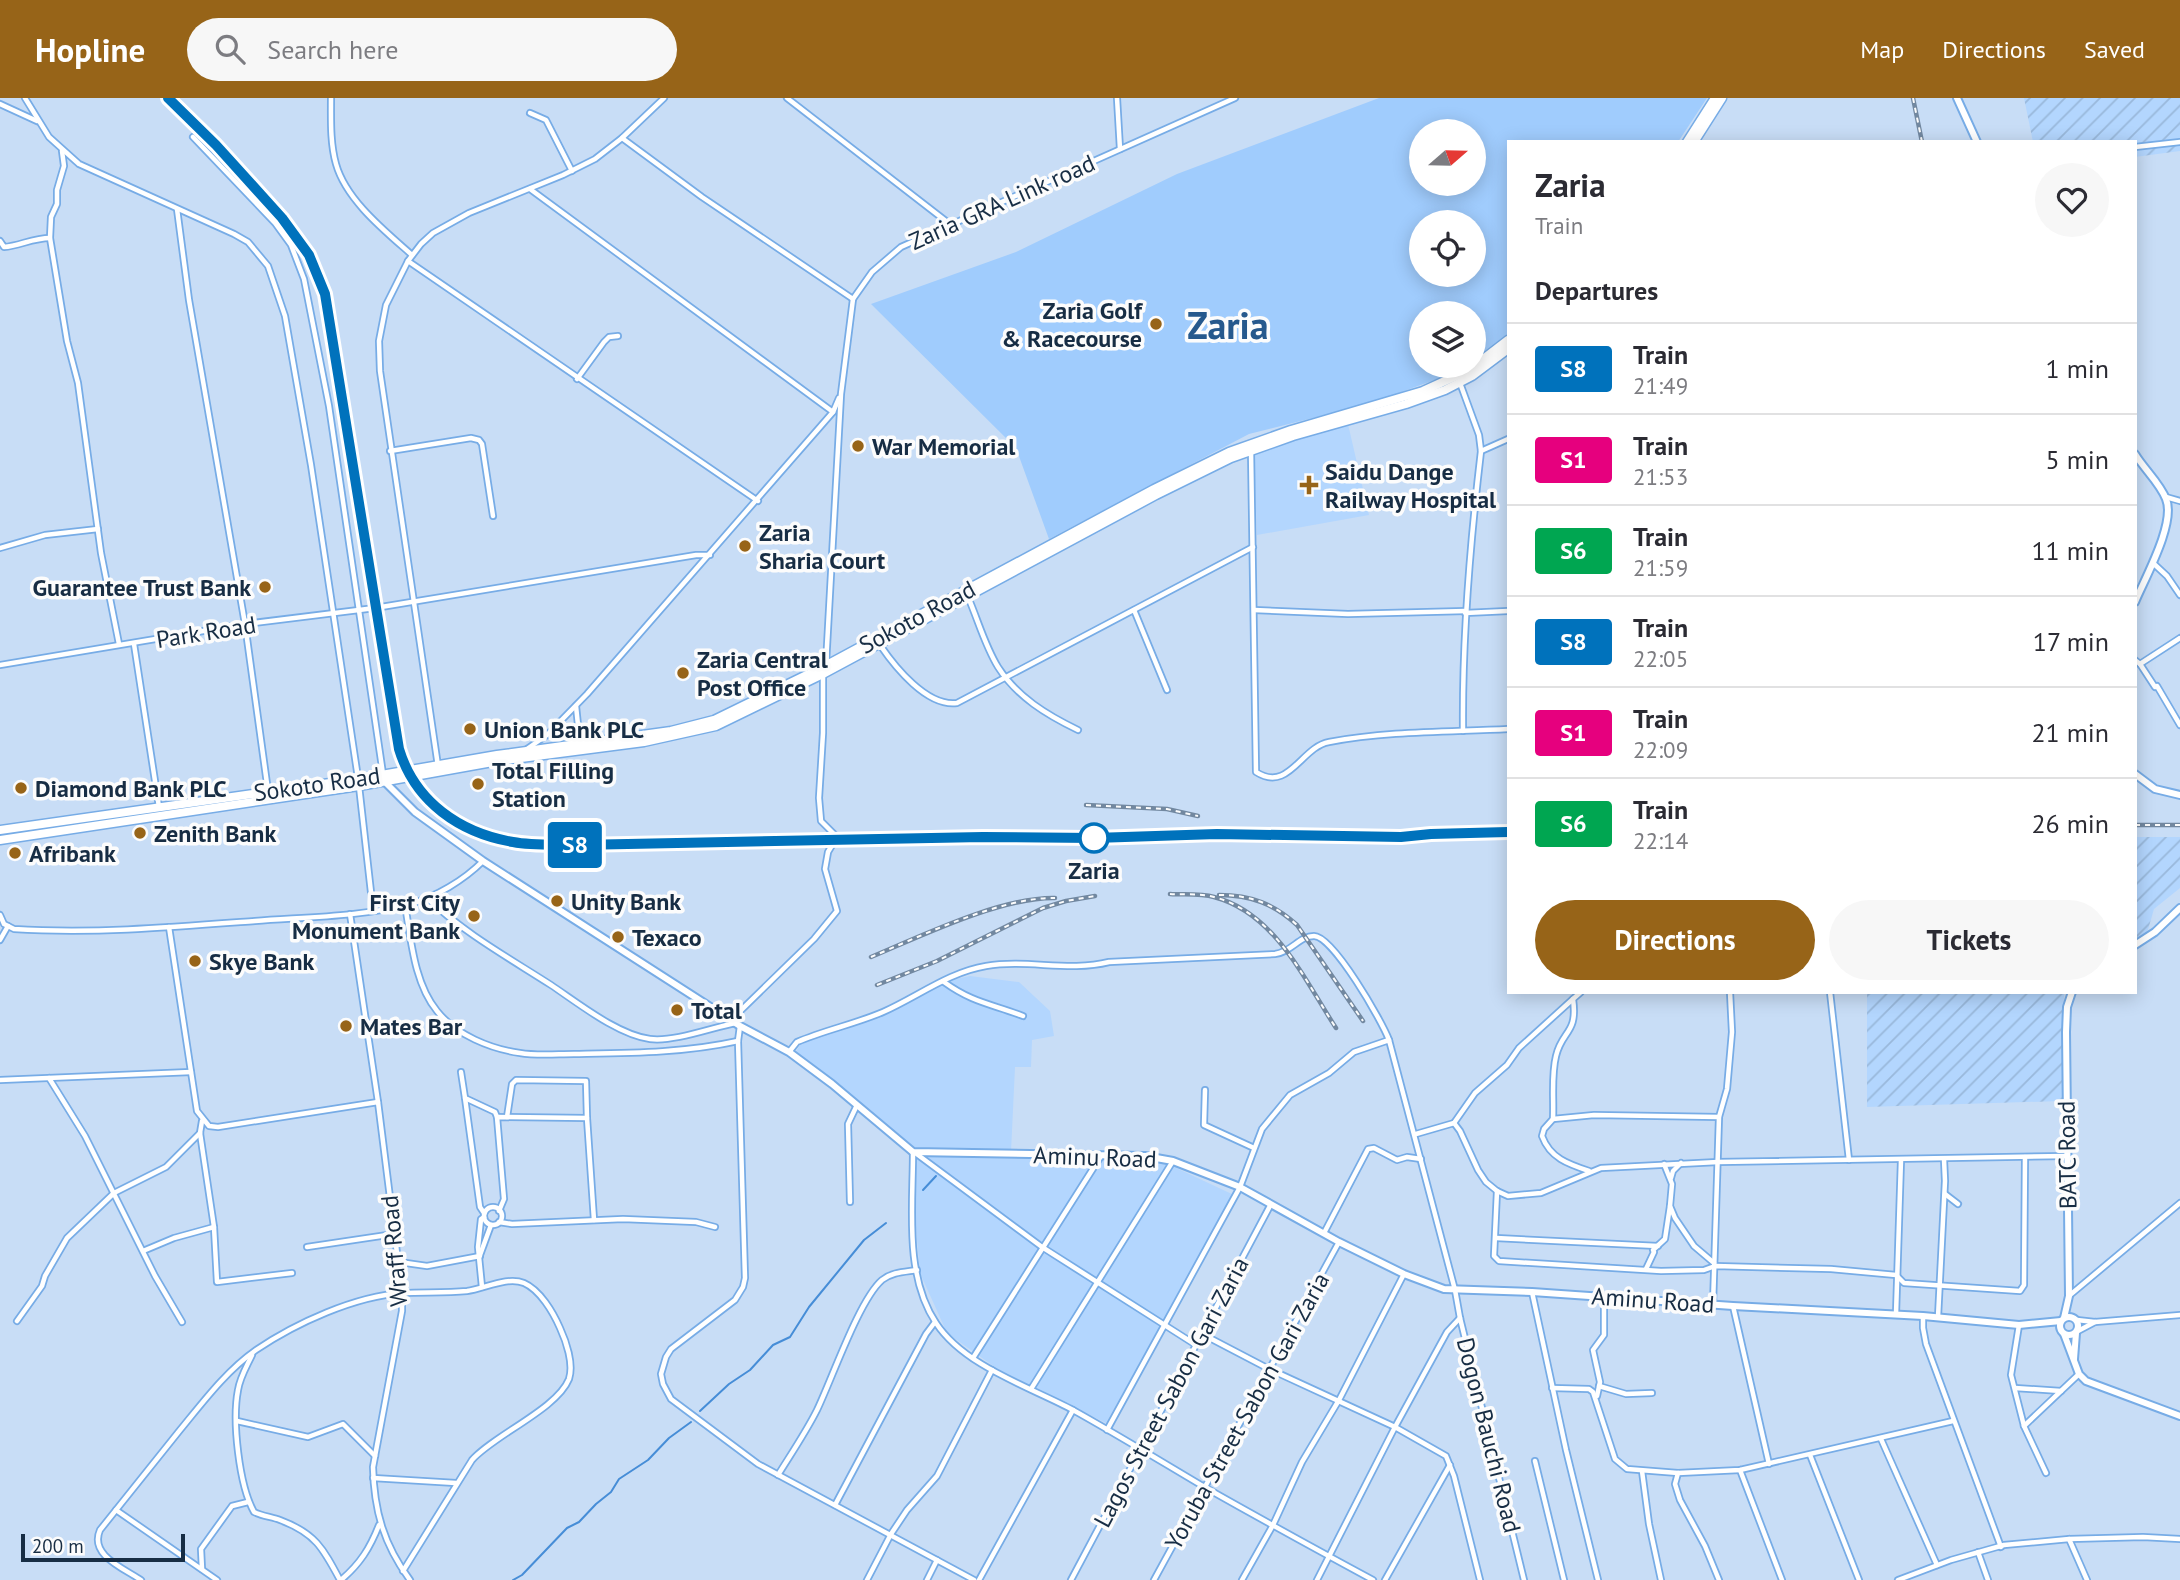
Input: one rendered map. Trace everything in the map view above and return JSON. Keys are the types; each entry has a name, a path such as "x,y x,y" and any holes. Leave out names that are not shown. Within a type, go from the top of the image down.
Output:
{"main road":[{"path":"1688,140 1715,98"},
{"path":"1695,140 1722,98"},
{"name":"Sokoto Road","path":"0,839 498,761 644,743 700,731 734,719 1154,489 1229,452 1291,430 1433,388 1469,370 1507,341"},
{"name":"Sokoto Road","path":"384,778 521,752 671,731 714,720 879,644 1156,495 1251,449 1415,401 1460,383 1507,349"},
{"name":"Sokoto Road","path":"0,831 268,791 359,782"},
{"path":"0,831 0,839"}],"street":[{"path":"25,98 38,122 73,159 248,242 268,266 288,330 359,782 373,910"},
{"path":"331,98 336,166 362,209 412,255"},
{"path":"438,766 380,371 379,341 386,304 408,261 433,233 595,159 622,138 664,98"},
{"path":"787,98 951,225"},
{"path":"1120,149 1118,100 1124,98"},
{"name":"Zaria GRA Link road","path":"735,1023 837,911 825,869 828,852 837,837 821,821 819,798 841,394 853,299 872,272 901,247 1235,98"},
{"path":"1957,98 1976,140"},
{"path":"0,104 38,122"},
{"path":"530,113 546,120 572,171"},
{"path":"193,136 275,223 291,245 304,279 329,406 384,778 415,812 483,861 735,1023 789,1052 857,1104 913,1152 1042,1247 1196,1345"},
{"path":"622,138 702,197 853,299"},
{"path":"2137,147 2180,142"},
{"path":"62,150 64,166 57,190 57,204 51,217 50,238 67,341 78,383 101,553 119,645"},
{"path":"64,166 73,159"},
{"path":"529,188 833,412"},
{"path":"177,209 189,300 245,624 268,791"},
{"path":"0,241 4,247 9,247 32,239 50,238"},
{"path":"408,261 758,501"},
{"path":"578,379 606,339 615,335 618,337"},
{"path":"1460,383 1479,435 1481,451 1462,671 1463,731"},
{"path":"521,752 536,744 576,705 758,501 833,412 841,394"},
{"path":"390,451 471,438 479,440 493,516"},
{"path":"1481,451 1507,439"},
{"path":"1251,449 1256,772 1266,779 1278,778 1325,743 1364,737 1507,729"},
{"path":"2137,457 2166,497 2169,515 2137,597"},
{"path":"2166,497 2180,501"},
{"path":"0,548 45,535 98,529"},
{"path":"879,644 910,681 944,704 957,703 1253,547"},
{"name":"Park Road","path":"0,665 245,624 359,611 696,555 710,555"},
{"path":"2152,562 2180,595"},
{"path":"968,596 997,666 1006,678 1035,706 1078,730"},
{"path":"1467,600 1480,610"},
{"path":"1134,610 1167,690"},
{"path":"1254,610 1348,614 1507,611"},
{"path":"2140,664 2180,638"},
{"path":"134,644 159,807"},
{"path":"2137,662 2180,725"},
{"path":"576,705 580,744"},
{"path":"2137,776 2155,789 2180,795"},
{"path":"0,915 8,926 18,929 87,930 350,914 405,905 427,898 473,871 483,861"},
{"path":"427,898 460,926 594,1013 632,1034 647,1039 663,1039 735,1023"},
{"path":"405,905 414,958 426,992 436,1011 458,1032 521,1054 645,1053 712,1047 738,1041"},
{"path":"2137,944 2155,932 2180,908"},
{"name":"Wraff Road","path":"350,914 378,1102 402,1293 402,1311 373,1478 380,1524 387,1544 410,1580"},
{"path":"0,940 8,926"},
{"path":"169,927 197,1111 209,1126 218,1127 378,1102"},
{"name":"Dogon Bauchi Road","path":"944,981 976,968 999,964 1088,966 1109,962 1281,953 1307,937 1317,936 1326,941 1336,952 1382,1024 1389,1040 1416,1134 1524,1580"},
{"path":"789,1052 799,1040 884,1011 944,981 958,992 986,1006 1023,1016"},
{"path":"1416,1134 1454,1123 1475,1093 1507,1065 1519,1048 1579,994"},
{"path":"1713,1305 1719,1117 1727,1089 1732,1032 1730,994"},
{"path":"1830,994 1850,1160"},
{"name":"BATC Road","path":"2063,1333 2063,1320 2069,1298 2066,1032 2067,1007 2071,994"},
{"path":"1573,999 1575,1015 1556,1057 1553,1119 1544,1129 1542,1136 1549,1150 1557,1158 1589,1172"},
{"path":"735,1023 738,1041 745,1278 743,1287 730,1306 671,1349 662,1365 663,1384 671,1399 758,1464 974,1580"},
{"path":"1107,1430 1240,1187 1262,1129 1290,1096 1329,1073 1354,1052 1389,1040"},
{"path":"0,1080 191,1072"},
{"path":"461,1072 480,1207 486,1222 491,1225"},
{"path":"49,1078 85,1136 142,1251 182,1322"},
{"path":"507,1117 512,1084 516,1080 586,1081 594,1220"},
{"path":"1205,1090 1204,1125 1254,1148"},
{"path":"465,1098 495,1112 497,1117 504,1199 499,1211 499,1222"},
{"path":"850,1202 848,1124 857,1104"},
{"path":"1553,1119 1594,1115 1719,1117"},
{"path":"497,1117 587,1118"},
{"path":"202,1120 200,1133 214,1227 217,1282 292,1273"},
{"path":"1454,1123 1478,1170 1497,1191 1508,1196 1541,1193 1601,1168 1718,1162 2067,1156"},
{"path":"17,1321 42,1286 67,1238 114,1193 166,1167 200,1133"},
{"path":"1324,1233 1368,1149 1374,1148 1397,1160 1407,1157 1422,1159"},
{"path":"913,1152 913,1235 917,1270 926,1303 945,1335 992,1370 1073,1410 1206,1488 1373,1580"},
{"name":"Aminu Road","path":"913,1152 1146,1156 1173,1161 1240,1187 1339,1242 1404,1274 1444,1289 1896,1314 2019,1325 2075,1319"},
{"path":"973,1358 1101,1156"},
{"path":"1497,1191 1494,1256 1499,1261 1646,1270 1704,1270 1715,1264 1831,1269 1896,1275 1904,1283 2020,1291 2025,1157"},
{"path":"1938,1317 1944,1159"},
{"path":"1896,1314 1902,1160"},
{"path":"1031,1389 1173,1161"},
{"path":"1671,1179 1673,1171 1681,1163"},
{"path":"1646,1270 1655,1248 1666,1236 1672,1184 1664,1164"},
{"path":"1944,1193 1952,1202 1958,1204"},
{"path":"2074,1361 2077,1332 2069,1298 2180,1203"},
{"name":"Lagos Street Sabon Gari Zaria","path":"1071,1580 1271,1205"},
{"path":"1670,1206 1694,1246 1715,1264"},
{"path":"482,1287 478,1247 481,1219 491,1208 499,1211"},
{"path":"480,1256 491,1225 499,1222 680,1221 715,1227"},
{"path":"142,1251 174,1238 214,1227"},
{"path":"307,1247 394,1234"},
{"path":"1496,1238 1655,1248"},
{"name":"Yoruba Street Sabon Gari Zaria","path":"1154,1580 1339,1242"},
{"path":"399,1262 427,1266 480,1256"},
{"path":"778,1475 815,1414 854,1325 873,1291 892,1273 917,1270"},
{"path":"1242,1580 1273,1525 1302,1462 1339,1400 1404,1274"},
{"path":"141,1580 98,1548 100,1530 217,1385 253,1352 283,1334 338,1309 380,1296 433,1293 516,1281 526,1284 536,1292 559,1327 566,1347 570,1375 556,1396 477,1454 456,1483 403,1571"},
{"path":"1532,1292 1598,1580"},
{"path":"1596,1397 1600,1385 1593,1350 1604,1335 1604,1297"},
{"path":"1733,1306 1769,1464"},
{"path":"2075,1319 2095,1322 2180,1315"},
{"path":"1923,1316 1926,1344 1952,1421 2001,1546"},
{"path":"1317,1580 1395,1427 1447,1332 1460,1318"},
{"path":"835,1505 926,1334 935,1322"},
{"path":"2038,1325 2070,1336 2095,1322"},
{"path":"2019,1325 2011,1375 2024,1426 2046,1473"},
{"path":"2063,1333 2079,1374 2091,1384 2180,1416"},
{"path":"1202,1334 1395,1427 1446,1456 1480,1580"},
{"path":"253,1352 238,1389 237,1421 238,1454 248,1502 254,1513 279,1519 311,1535 325,1551 340,1580 362,1560 380,1524"},
{"path":"867,1580 907,1510 937,1476 992,1370"},
{"path":"2024,1426 2079,1374"},
{"path":"1600,1385 1626,1394 1651,1393"},
{"path":"1552,1388 1589,1389 1596,1397 1615,1459 1627,1469 1642,1471 1678,1473 1741,1470 1952,1421"},
{"path":"2015,1388 2062,1391"},
{"path":"979,1580 1073,1410"},
{"path":"237,1421 308,1437 343,1424 375,1456"},
{"path":"1881,1439 1937,1565"},
{"path":"1810,1455 1859,1580"},
{"path":"1535,1461 1564,1580"},
{"path":"1385,1580 1450,1464"},
{"path":"1741,1470 1782,1580"},
{"path":"1642,1471 1649,1524 1661,1580"},
{"path":"1678,1473 1675,1484 1680,1500 1705,1546 1719,1580"},
{"path":"373,1478 456,1483"},
{"path":"202,1569 201,1549 232,1506 248,1502"},
{"path":"116,1510 218,1580"},
{"path":"2069,1539 2087,1580"},
{"path":"1898,1580 1911,1578 1937,1565 2001,1546 2069,1539 2180,1539"},
{"path":"1978,1552 1988,1580"},
{"path":"927,1580 937,1560"}],"shaded area":[{"name":"Zaria Golf & Racecourse","path":"1379,98 1707,98 1679,140 1507,140 1507,336 1496,347 1486,352 1486,301 1409,301 1409,378 1440,378 1368,404 1249,434 1049,539 1016,448 871,304 1016,252 1177,174"},
{"path":"2024,98 2180,98 2180,151 2137,157 2137,140 2033,140"},
{"name":"Saidu Dange Railway Hospital","path":"1348,424 1369,515 1257,535 1254,456 1257,449"},
{"path":"2137,837 2180,837 2180,888 2154,909 2147,933 2137,939"},
{"path":"970,976 1019,982 1050,1011 1054,1036 1032,1040 1031,1067 1015,1067 1011,1152 1159,1160 1234,1195 1106,1423 999,1370 947,1333 920,1273 909,1150 795,1053 802,1042 862,1021 951,980"},
{"path":"1867,994 2064,994 2062,1101 1867,1107"}],"waterway":[{"path":"923,1190 936,1176"},
{"path":"700,1411 729,1384 750,1370 773,1345 790,1337 809,1307 864,1240 886,1223"},
{"path":"513,1580 522,1575 567,1528 579,1522 611,1492 619,1479 648,1460 669,1438 691,1422"}],"railway":[{"path":"168,98 216,145 282,218 309,255 325,294 399,749 406,771 443,814 478,833 515,843 578,845 1217,834 1507,837"},
{"path":"1913,98 1922,140"},
{"path":"1086,805 1167,809 1198,816"},
{"path":"2137,825 2180,825"},
{"path":"1170,894 1214,897 1235,905 1254,917 1286,950 1336,1028"},
{"path":"1219,895 1261,902 1280,911 1297,925 1363,1021"},
{"path":"877,985 937,961 1043,908 1095,896"},
{"path":"871,957 986,911 1034,899 1055,898"}],"train":[{"name":"S8","path":"168,98 216,145 282,218 309,255 325,294 399,749 406,771 443,814 478,834 515,843 578,845 1217,834 1401,837 1507,832"}],"place":[{"name":"Zaria Golf & Racecourse","path":"1156,324"},
{"name":"War Memorial","path":"858,446"},
{"name":"Saidu Dange Railway Hospital","path":"1309,485"},
{"name":"Zaria Sharia Court","path":"745,546"},
{"name":"Guarantee Trust Bank","path":"265,587"},
{"name":"Zaria Central Post Office","path":"683,673"},
{"name":"Union Bank PLC","path":"470,729"},
{"name":"Total Filling Station","path":"478,784"},
{"name":"Diamond Bank PLC","path":"21,788"},
{"name":"Zenith Bank","path":"140,833"},
{"name":"Zaria","path":"1094,838"},
{"name":"Afribank","path":"15,853"},
{"name":"Unity Bank","path":"557,901"},
{"name":"First City Monument Bank","path":"474,916"},
{"name":"Texaco","path":"618,937"},
{"name":"Skye Bank","path":"195,961"},
{"name":"Total","path":"677,1010"},
{"name":"Mates Bar","path":"346,1026"}],"district":[{"name":"Zaria","path":"1228,324"}]}
